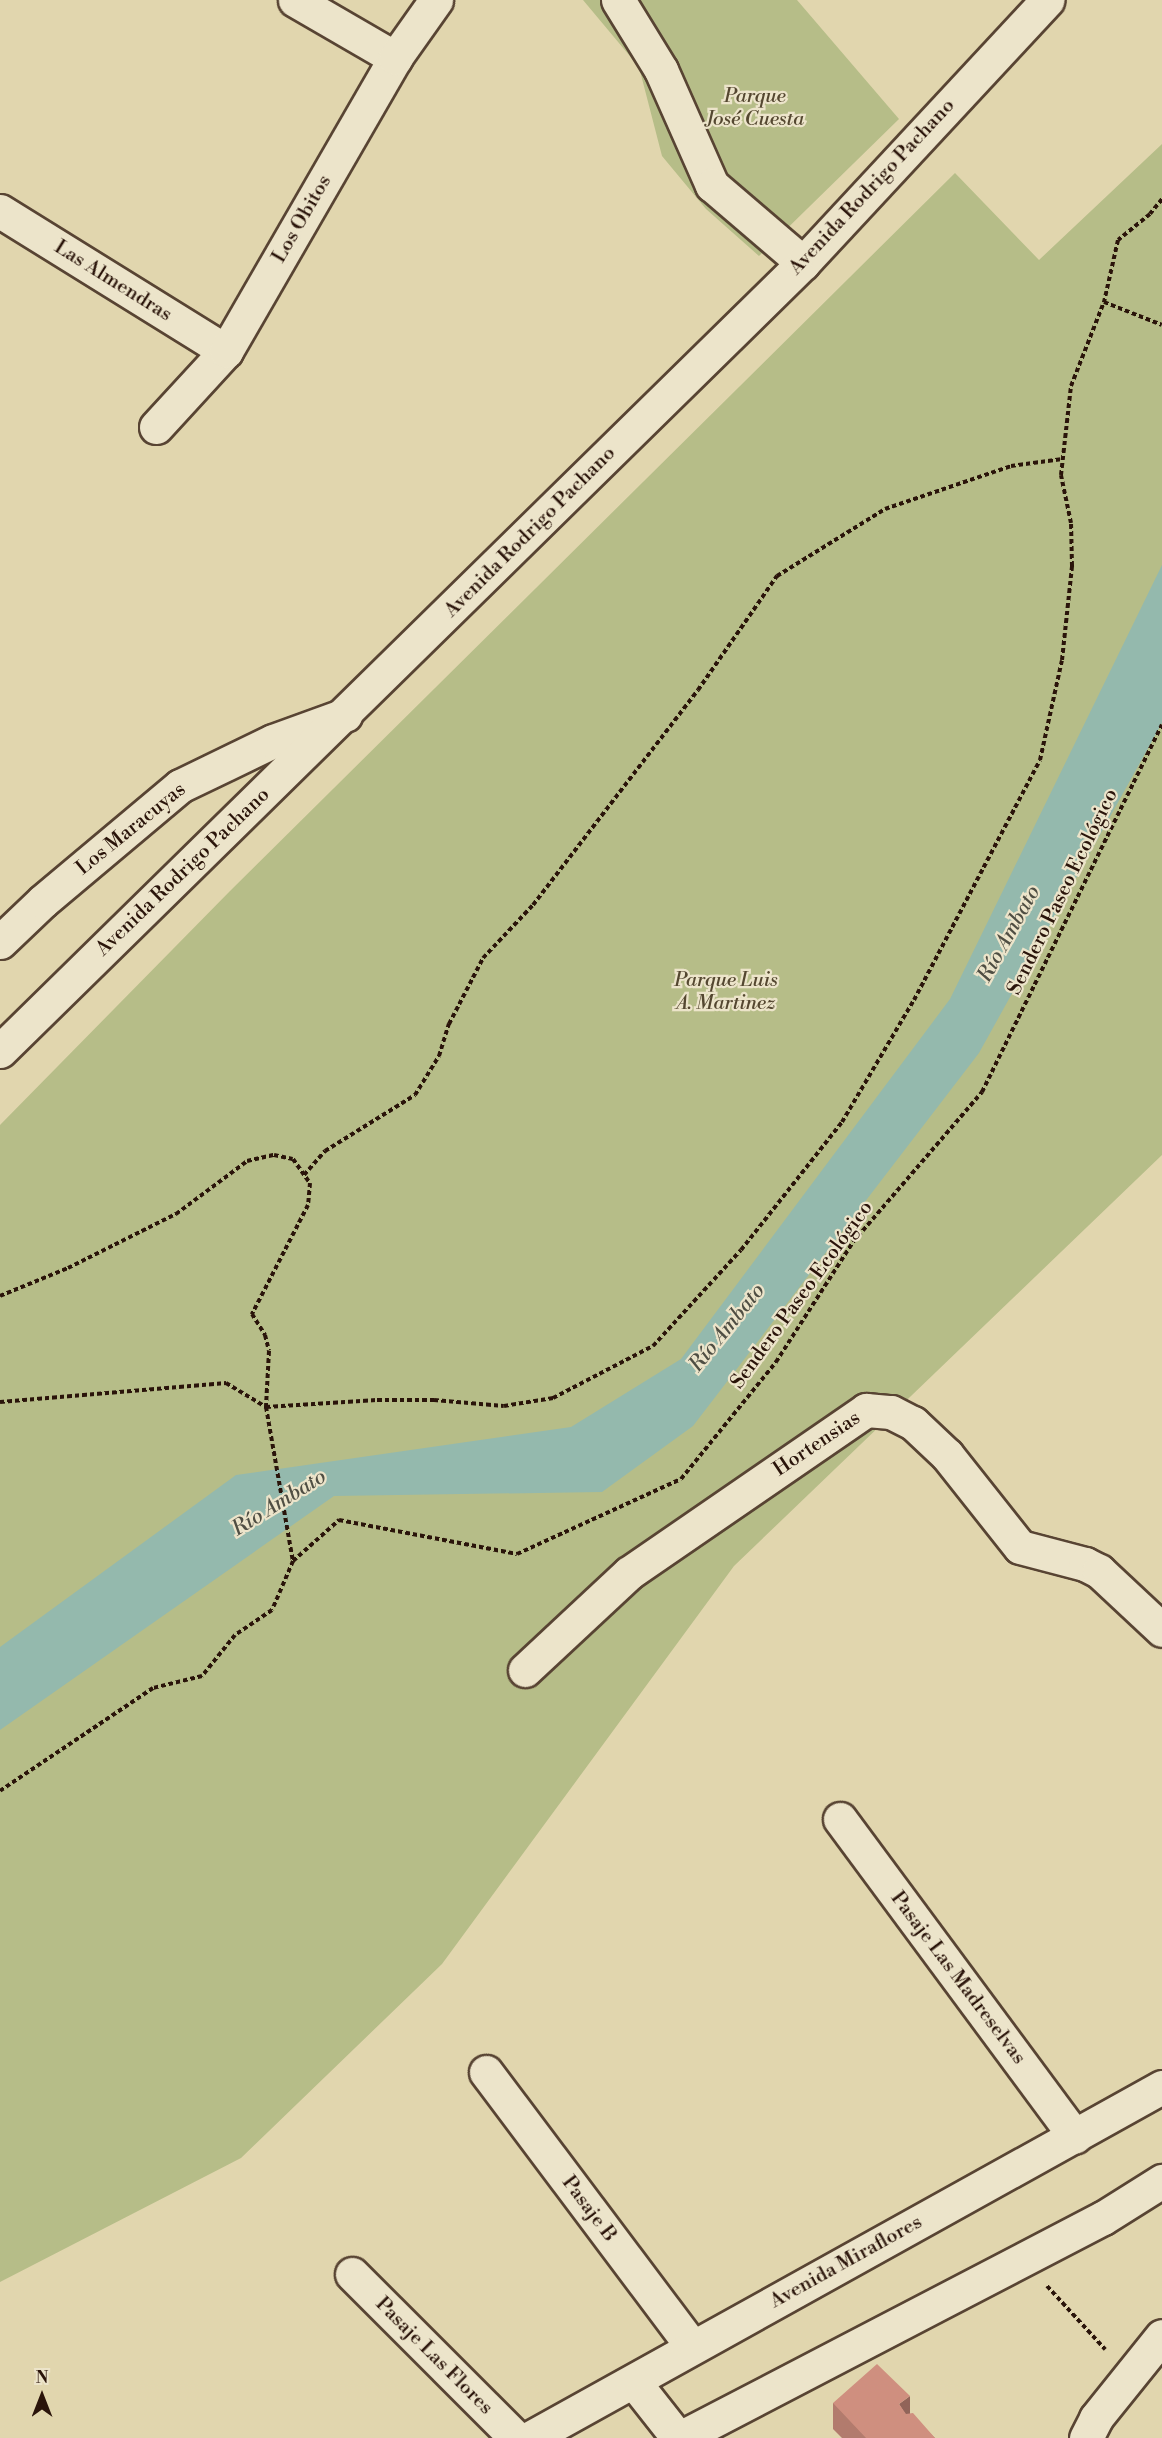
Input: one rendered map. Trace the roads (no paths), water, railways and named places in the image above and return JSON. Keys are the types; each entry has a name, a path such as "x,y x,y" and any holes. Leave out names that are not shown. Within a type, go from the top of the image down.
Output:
{"street":[{"path":"296,0 394,57"},
{"name":"Los Obitos","path":"156,428 226,351 394,57 435,0"},
{"path":"618,0 661,70 712,185 803,263"},
{"name":"Avenida Rodrigo Pachano","path":"0,1051 803,263 1047,0"},
{"name":"Las Almendras","path":"0,212 226,351"},
{"name":"Los Maracuyas","path":"0,942 43,901 180,786 273,741 345,714"},
{"name":"Hortensias","path":"525,1670 629,1573 866,1410 891,1412 914,1423 947,1455 1020,1547 1085,1564 1099,1571 1162,1630"},
{"name":"Pasaje Las Madreselvas","path":"840,1820 1076,2137"},
{"name":"Pasaje B","path":"486,2072 692,2346"},
{"name":"Avenida Miraflores","path":"530,2438 634,2382 692,2346 1076,2137 1162,2087"},
{"path":"634,2382 679,2438 1103,2218 1162,2181"},
{"name":"Pasaje Las Flores","path":"352,2274 516,2438"},
{"path":"1086,2438 1096,2418 1162,2336"}],"water":[{"name":"Río Ambato","path":"1162,565 1162,723 979,1053 693,1426 602,1492 334,1496 0,1730 0,1647 236,1475 571,1427 681,1359 950,999"}],"park label":[{"name":"Parque José Cuesta","path":"755,108"},
{"name":"Parque Luis A. Martinez","path":"726,992"}]}
